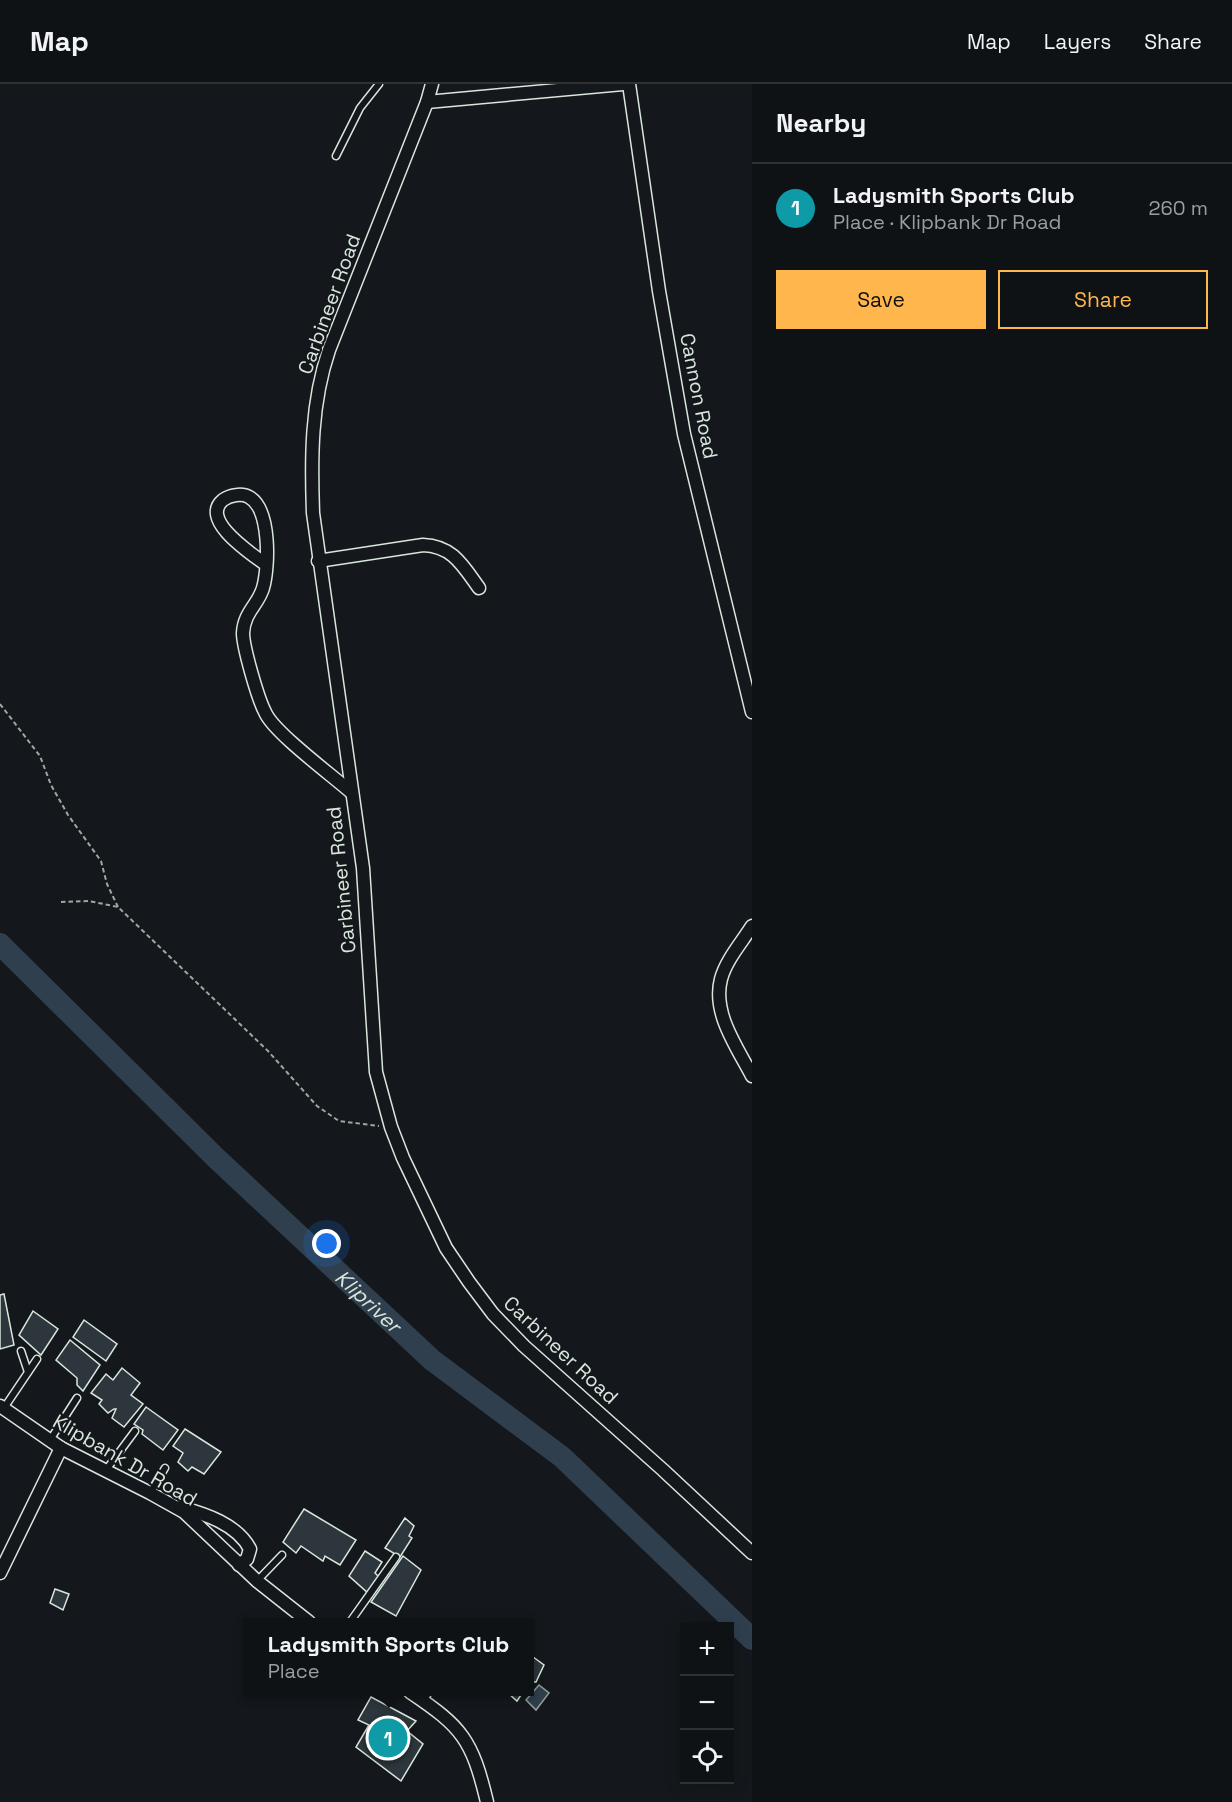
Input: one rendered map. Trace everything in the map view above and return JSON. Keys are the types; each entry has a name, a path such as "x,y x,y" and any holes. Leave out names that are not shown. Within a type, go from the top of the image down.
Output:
{"street":[{"name":"Carbineer Road","path":"432,84 428,102 322,369 315,411 312,466 313,513 363,868 376,1072 391,1127 403,1158 446,1248 493,1314 524,1346 752,1553"},
{"path":"428,102 623,84"},
{"name":"Cannon Road","path":"629,84 659,291 684,434 752,712"},
{"path":"265,564 221,527 217,514 219,505 224,500 243,495 252,499 259,506 266,532 265,564 263,589 248,612 243,632 246,652 264,711 276,727 352,793"},
{"path":"318,561 423,545 436,546 444,549 456,559 479,588"},
{"path":"752,926 727,966 721,979 719,996 724,1020 752,1076"},
{"name":"Klipbank Dr Road","path":"2,1408 61,1448 173,1505 191,1518 257,1581 303,1618"},
{"path":"0,1573 61,1448"},
{"path":"173,1505 209,1515 236,1533 250,1549 247,1559 239,1565"},
{"path":"426,1696 464,1737 479,1769 487,1802"}],"lane":[{"path":"336,156 360,108 379,84"},
{"path":"21,1351 28,1372"},
{"path":"2,1408 37,1359"},
{"path":"49,1440 77,1398"},
{"path":"106,1470 135,1431"},
{"path":"150,1492 165,1468"},
{"path":"257,1581 282,1555"},
{"path":"353,1618 396,1557"}],"path":[{"path":"0,704 40,756 51,785 68,815 101,861 107,884 118,907 268,1051 317,1106 339,1121 391,1127"},
{"path":"61,902 89,901 118,907"}],"water":[{"path":"539,1685 549,1693 536,1710 526,1700 529,1696 534,1696 534,1691"}],"building":[{"path":"4,1294 14,1345 0,1349 0,1295"},
{"path":"33,1311 58,1329 41,1355 19,1335"},
{"path":"84,1320 117,1344 106,1361 73,1337"},
{"path":"70,1340 100,1365 83,1391 77,1385 77,1378 56,1360"},
{"path":"122,1368 140,1383 131,1395 143,1404 124,1427 112,1418 116,1409 108,1413 99,1404 102,1400 91,1393 106,1374 113,1380"},
{"path":"146,1407 178,1430 163,1450 142,1434 143,1430 134,1424"},
{"path":"185,1429 221,1452 204,1474 192,1467 188,1471 178,1462 183,1453 173,1446"},
{"path":"304,1509 356,1540 340,1565 325,1556 323,1561 301,1546 296,1553 283,1542"},
{"path":"405,1518 414,1526 409,1536 412,1538 400,1557 385,1548"},
{"path":"365,1551 382,1562 375,1573 379,1577 368,1593 349,1576"},
{"path":"403,1556 421,1570 396,1616 371,1602"},
{"path":"55,1589 69,1594 63,1610 50,1603"},
{"path":"534,1658 544,1665 534,1682"},
{"path":"371,1697 416,1721 407,1731 423,1744 401,1781 356,1747 369,1725 358,1720"}],"waterway":[{"name":"Klipriver","path":"0,944 216,1158 432,1360 562,1457 752,1639"}],"place":[{"name":"Ladysmith Sports Club","path":"388,1738"}]}
